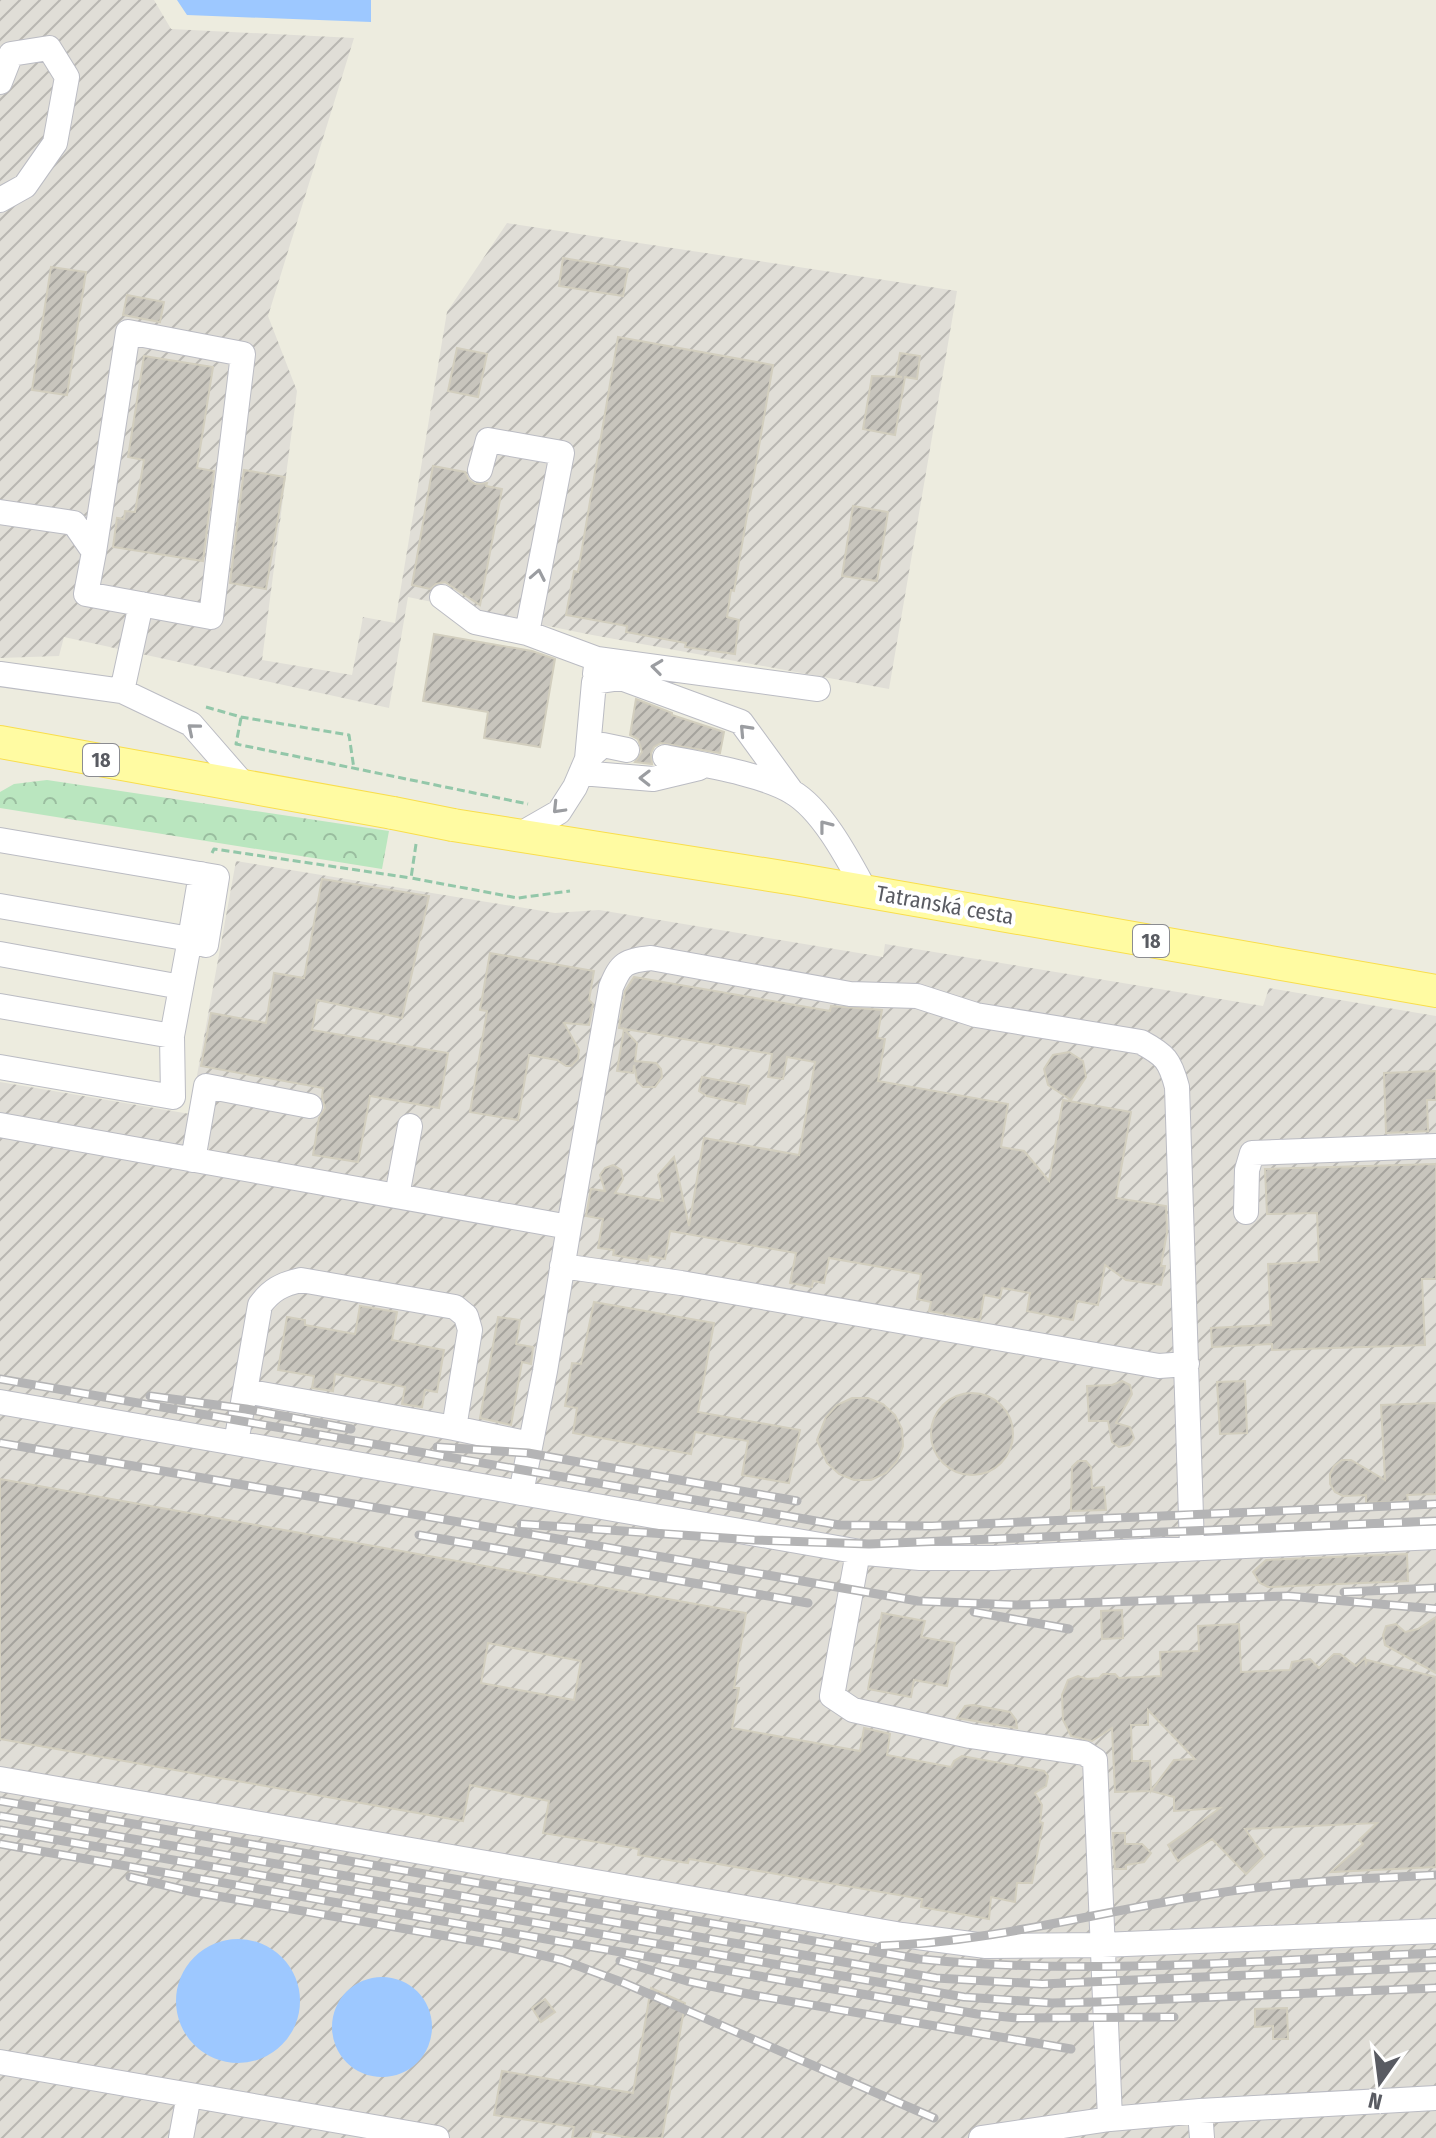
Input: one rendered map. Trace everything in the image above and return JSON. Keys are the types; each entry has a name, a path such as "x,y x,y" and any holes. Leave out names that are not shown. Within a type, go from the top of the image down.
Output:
{"main road":[{"name":"18","path":"0,742 245,786"},
{"name":"Tatranská cesta","path":"245,786 453,825 866,892 1436,991"}],"lane":[{"path":"0,82 11,54 49,48 67,77 55,143 25,186 0,200"},
{"path":"128,332 243,354 211,617 86,594 94,552 128,332"},
{"path":"480,470 488,440 562,453 527,633"},
{"path":"0,512 74,523 94,552"},
{"path":"442,597 475,622 527,633 596,671 741,722 792,792 822,820 866,892"},
{"path":"122,691 141,604"},
{"path":"596,671 818,689"},
{"path":"584,766 596,671"},
{"path":"0,674 122,691 191,724 245,786"},
{"path":"519,835 559,812 584,766 603,745 627,750"},
{"path":"665,757 754,777 792,792"},
{"path":"584,766 653,779 709,765"},
{"path":"0,840 201,874 172,1036 173,1097 0,1067"},
{"path":"0,906 190,939"},
{"path":"0,954 181,987"},
{"path":"521,1493 611,987 618,970 629,960 651,958 850,994 917,996 976,1015 1141,1042 1158,1051 1171,1064 1177,1087 1192,1547"},
{"path":"0,1006 172,1036"},
{"path":"193,1160 206,1086 310,1106"},
{"path":"0,1125 569,1227"},
{"path":"397,1196 410,1126"},
{"path":"1246,1212 1247,1170 1252,1153 1436,1146"},
{"path":"562,1266 681,1283 1159,1366 1187,1364"},
{"path":"236,1443 260,1305 269,1293 301,1280 455,1307 466,1316 470,1330 454,1428"},
{"path":"245,1391 530,1444"},
{"path":"0,1402 858,1552 920,1558 994,1558 1436,1537"},
{"path":"858,1552 832,1696 853,1710 970,1736 1084,1753 1095,1760 1110,2119"},
{"path":"0,1779 902,1935 986,1946 1102,1945 1436,1931"},
{"path":"0,2062 437,2138"},
{"path":"181,2138 189,2095"},
{"path":"981,2138 1110,2119 1200,2111 1436,2098"},
{"path":"1200,2111 1202,2138"}],"path":[{"path":"241,717 236,744 424,781 559,812"},
{"path":"422,795 424,781"},
{"path":"411,878 417,836"},
{"path":"201,874 214,849 411,878 518,898 570,891"}],"shaded area":[{"path":"0,0 154,0 171,29 354,38 268,316 297,391 262,660 352,675 363,617 395,623 447,312 507,223 957,291 889,689 587,634 408,597 389,708 64,637 59,656 0,658"},
{"path":"236,861 555,913 599,910 883,957 885,944 1263,1006 1269,988 1436,1016 1436,2138 0,2138 0,1082 190,1114"}],"green space":[{"path":"47,780 389,831 382,869 0,808 0,792 14,784"}],"water":[{"path":"177,0 371,0 371,22 187,15"},
{"path":"238,1939 262,1943 282,1957 296,1977 300,2001 296,2025 282,2045 262,2059 238,2063 214,2059 194,2045 180,2025 176,2001 180,1977 194,1957 214,1943"},
{"path":"382,1977 401,1981 417,1992 428,2008 432,2027 428,2046 417,2062 401,2073 382,2077 363,2073 347,2062 336,2046 332,2027 336,2008 347,1992 363,1981"}],"building":[{"path":"563,258 628,269 623,296 559,286"},
{"path":"51,267 86,272 67,395 32,390"},
{"path":"127,295 164,302 160,322 123,315"},
{"path":"618,337 773,365 727,617 739,620 735,654 685,647 686,643 626,632 627,626 566,615 574,571 578,572"},
{"path":"457,348 487,354 478,397 448,391"},
{"path":"900,353 920,356 917,379 905,377 895,435 863,429 872,376 902,377 896,376"},
{"path":"144,356 213,367 197,468 214,471 203,561 113,547 117,518 124,519 125,511 135,512 144,460 128,457"},
{"path":"433,466 465,472 475,484 487,483 486,486 502,489 480,605 445,582 430,589 412,585"},
{"path":"244,470 285,477 266,589 230,583"},
{"path":"853,506 888,512 877,581 842,576"},
{"path":"434,634 532,651 555,659 540,747 484,738 488,712 423,701"},
{"path":"636,699 724,732 720,753 661,743 651,753 652,764 635,762 642,752 638,739 630,735"},
{"path":"322,879 429,896 402,1018 317,1000 312,1030 448,1053 439,1108 370,1096 358,1162 313,1155 319,1118 325,1108 323,1088 201,1066 211,1013 266,1023 274,973 304,978"},
{"path":"490,953 594,971 589,1025 564,1023 579,1050 578,1059 571,1066 566,1066 557,1060 529,1055 518,1120 470,1112 487,1011 480,1010"},
{"path":"634,977 830,1011 831,1006 882,1010 877,1038 885,1039 878,1081 1008,1104 1001,1147 1024,1151 1049,1181 1063,1100 1131,1112 1116,1198 1166,1206 1167,1232 1161,1266 1165,1266 1161,1285 1126,1280 1105,1265 1098,1305 1077,1301 1073,1320 1027,1311 1030,1293 1002,1288 1000,1298 984,1295 980,1320 929,1311 931,1302 917,1299 921,1274 829,1258 824,1283 813,1281 812,1287 790,1283 796,1253 670,1231 665,1259 649,1256 648,1261 613,1255 614,1250 598,1248 603,1219 586,1216 591,1189 605,1191 600,1175 605,1168 613,1165 621,1170 623,1179 615,1193 663,1201 658,1175 674,1157 689,1226 704,1138 799,1155 815,1062 787,1057 783,1079 768,1077 772,1054 619,1028 625,991"},
{"path":"624,1029 637,1043 635,1061 656,1063 661,1069 662,1077 655,1087 643,1087 637,1081 634,1065 633,1073 617,1071"},
{"path":"1069,1052 1083,1061 1086,1077 1071,1100 1048,1085 1044,1069 1053,1055"},
{"path":"1436,1071 1436,1100 1427,1100 1428,1131 1386,1133 1384,1073"},
{"path":"702,1077 749,1086 745,1104 707,1096 699,1091"},
{"path":"1436,1164 1436,1279 1422,1279 1425,1345 1272,1350 1272,1344 1212,1347 1211,1328 1271,1325 1268,1264 1319,1262 1317,1213 1267,1214 1265,1169"},
{"path":"594,1302 714,1323 698,1412 800,1430 789,1483 742,1475 748,1441 695,1432 691,1454 573,1433 577,1408 565,1406 572,1363 581,1364"},
{"path":"360,1306 397,1312 392,1340 444,1350 437,1392 425,1390 422,1407 402,1404 405,1387 335,1374 333,1391 312,1388 314,1376 278,1370 287,1317 305,1320 305,1325 355,1334"},
{"path":"498,1317 520,1320 516,1344 533,1347 531,1364 522,1362 511,1425 480,1418"},
{"path":"1122,1381 1130,1385 1132,1394 1116,1423 1130,1427 1134,1438 1129,1445 1119,1447 1112,1442 1108,1421 1089,1421 1087,1386 1112,1385"},
{"path":"1245,1381 1247,1433 1220,1434 1217,1382"},
{"path":"964,1393 980,1393 995,1400 1006,1411 1013,1434 1010,1450 1001,1463 980,1475 964,1475 949,1468 938,1457 931,1442 931,1426 938,1411 949,1400"},
{"path":"852,1398 868,1398 883,1404 895,1415 902,1429 903,1446 897,1461 886,1473 871,1480 854,1480 839,1474 827,1463 817,1440 826,1417 837,1405"},
{"path":"1436,1403 1436,1494 1407,1495 1408,1501 1366,1503 1366,1495 1343,1496 1335,1492 1330,1484 1330,1474 1342,1460 1351,1460 1385,1480 1381,1405"},
{"path":"1078,1461 1086,1461 1091,1467 1092,1488 1104,1487 1106,1510 1071,1511 1072,1467"},
{"path":"0,1479 746,1613 734,1688 739,1688 732,1728 860,1751 864,1728 890,1734 887,1755 951,1767 962,1756 1044,1771 1048,1776 1046,1786 1035,1793 1042,1805 1040,1822 1043,1823 1032,1883 1017,1883 1015,1902 991,1897 989,1919 921,1907 922,1899 689,1859 688,1863 638,1855 639,1849 543,1833 549,1801 470,1785 463,1821 0,1739","holes":["488,1643 581,1661 574,1700 481,1683"]},
{"path":"1407,1554 1408,1581 1268,1587 1260,1583 1253,1572 1266,1560"},
{"path":"1122,1610 1123,1638 1102,1639 1101,1611"},
{"path":"882,1613 925,1621 921,1637 955,1643 947,1686 914,1680 911,1697 868,1689"},
{"path":"1436,1617 1436,1673 1385,1645 1383,1635 1386,1626 1396,1624 1405,1632 1418,1629"},
{"path":"1239,1624 1241,1672 1290,1670 1292,1662 1310,1659 1319,1668 1334,1654 1340,1654 1356,1666 1365,1658 1366,1663 1367,1660 1436,1677 1436,1867 1331,1872 1363,1844 1359,1840 1377,1823 1245,1829 1264,1856 1246,1874 1212,1839 1178,1861 1168,1845 1220,1808 1174,1811 1174,1797 1151,1791 1115,1792 1112,1728 1092,1741 1071,1736 1063,1720 1062,1695 1068,1680 1078,1676 1087,1679 1099,1678 1103,1674 1115,1674 1119,1678 1161,1676 1160,1652 1199,1651 1198,1626","holes":["1148,1710 1195,1759 1174,1760 1151,1791 1150,1761 1132,1761 1131,1725 1148,1725"]},
{"path":"965,1706 1010,1712 1017,1728 957,1718"},
{"path":"1113,1833 1125,1833 1125,1844 1142,1844 1151,1853 1144,1862 1126,1865 1126,1869 1115,1869"},
{"path":"651,1988 685,2003 662,2138 631,2138 592,2131 590,2138 572,2138 574,2127 494,2115 502,2071 633,2093"},
{"path":"545,1999 555,2012 541,2022 532,2008"},
{"path":"1287,2008 1288,2039 1273,2039 1273,2026 1255,2027 1255,2009"}],"railway":[{"path":"0,1379 839,1525 932,1526 1436,1504"},
{"path":"150,1396 246,1409 351,1429"},
{"path":"0,1443 918,1601 1017,1605 1288,1596 1436,1609"},
{"path":"437,1447 528,1453 797,1501"},
{"path":"521,1524 754,1540 869,1544 1436,1521"},
{"path":"419,1535 808,1603"},
{"path":"1344,1592 1436,1588"},
{"path":"974,1612 1069,1629"},
{"path":"0,1801 919,1959 983,1964 1112,1966 1436,1953"},
{"path":"0,1816 936,1978 1042,1984 1436,1967"},
{"path":"0,1830 964,1997 1052,2003 1436,1988"},
{"path":"0,1844 34,1850"},
{"path":"23,1848 977,2014 1017,2018 1174,2017"},
{"path":"881,1946 1004,1933 1263,1887 1436,1875"},
{"path":"130,1877 194,1892 498,1945 562,1960 624,1983 934,2118"},
{"path":"620,1961 687,1981 753,1995 1071,2049"}]}
